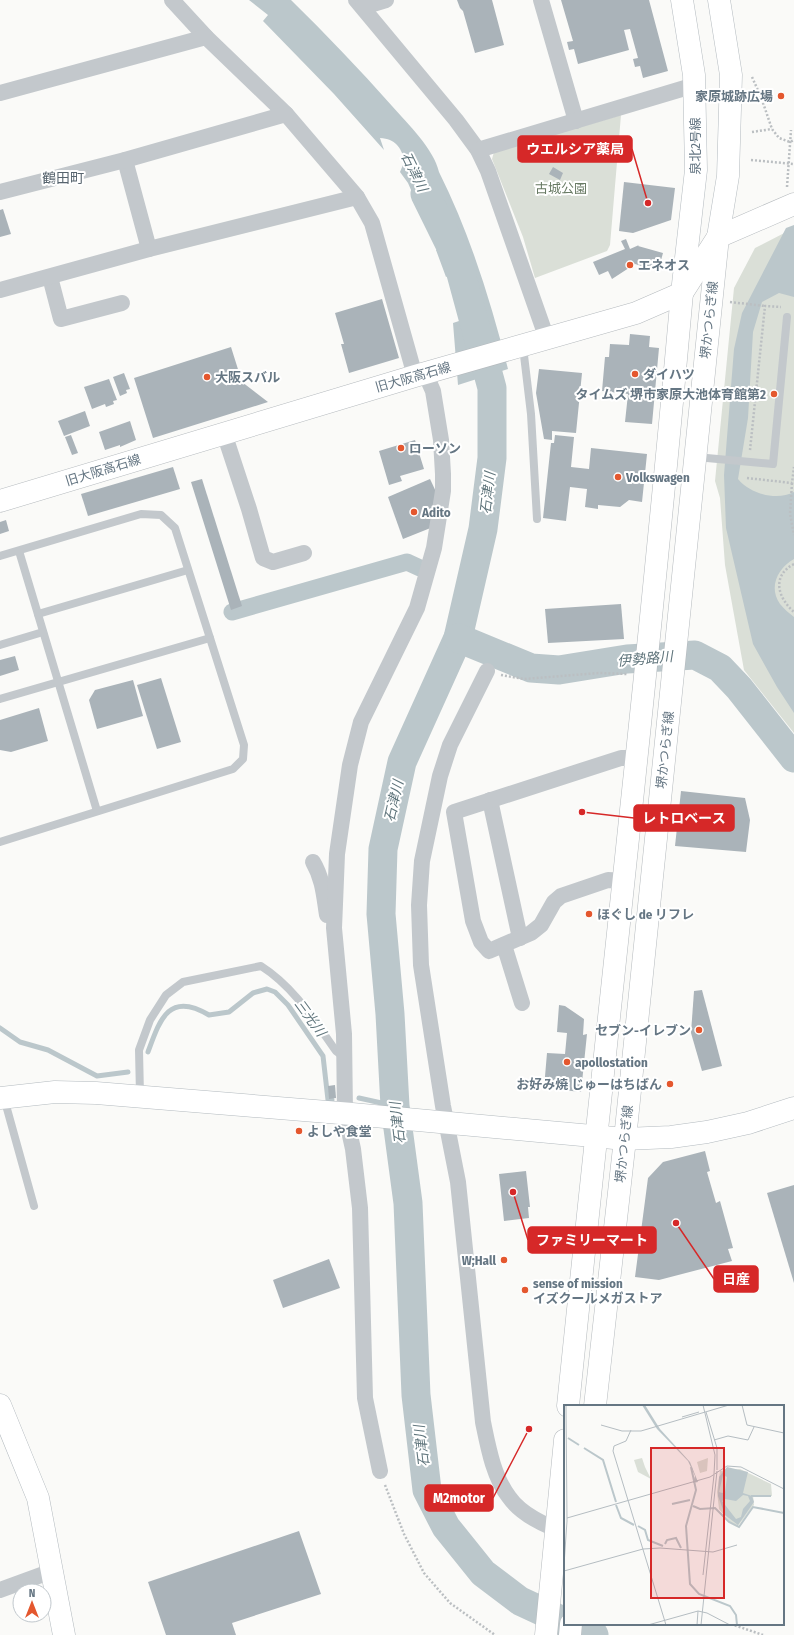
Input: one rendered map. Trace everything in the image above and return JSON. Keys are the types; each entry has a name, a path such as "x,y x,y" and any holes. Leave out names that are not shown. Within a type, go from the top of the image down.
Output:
{"main road":[{"name":"泉北2号線","path":"682,0 695,85 696,170 682,293"},
{"path":"682,293 718,237 728,176 731,75 718,0"},
{"path":"718,237 790,196"},
{"name":"堺かつらぎ線","path":"595,1405 625,1139 676,645 705,458 718,237"},
{"name":"堺かつらぎ線","path":"568,1405 638,758 638,672 649,645 682,293"},
{"name":"旧大阪高石線","path":"0,501 428,372 636,313 682,293"},
{"path":"2,1098 55,1092 96,1093 349,1113 625,1139 671,1137 707,1132 748,1123 794,1108"},
{"path":"0,1405 38,1498 64,1635"},
{"path":"546,1635 558,1535 564,1454"},
{"path":"570,1635 571,1625"}],"street":[{"path":"172,0 206,37 286,114 357,197 372,223 428,372 433,391 441,440 444,474 443,491 434,548 417,608 361,722 350,765 337,854 334,928 344,1034 344,1057 349,1113 360,1208 365,1398 380,1471"},
{"path":"359,4 386,0"},
{"path":"541,0 576,121"},
{"path":"359,4 456,120 478,150 488,171 547,339"},
{"path":"0,93 206,37"},
{"path":"478,150 695,85"},
{"path":"0,192 125,160 286,114"},
{"path":"125,160 149,249"},
{"path":"0,290 149,249 357,197"},
{"path":"50,277 61,319 122,303"},
{"path":"224,433 256,507 263,558 273,562 304,552"},
{"path":"487,671 448,751 440,776 422,861 419,905 421,965 433,1045 441,1122 458,1182 483,1422 490,1454 508,1497 527,1513 558,1535"},
{"path":"624,881 608,880 561,896 554,902 541,925 531,933 489,951 481,942 473,921 454,812 621,758 638,758"},
{"path":"490,800 520,938"},
{"path":"313,862 319,872 324,889 329,921 334,928"},
{"path":"504,945 522,1004"},
{"path":"0,1590 52,1571"}],"lane":[{"path":"705,458 773,464 787,317"},
{"path":"519,347 532,414 537,519"},
{"path":"0,556 141,514 161,515 175,528 244,745 243,758 233,769 0,842"},
{"path":"19,551 97,811"},
{"path":"38,614 188,570"},
{"path":"0,645 43,632"},
{"path":"0,700 210,638"},
{"path":"140,1096 139,1050 150,1020 166,995 183,982 261,966 272,973 295,994 336,1051 344,1057"},
{"path":"2,1098 34,1206"}],"path":[{"path":"752,77 761,97 772,129 779,138 790,142 794,140"},
{"path":"752,132 772,129"},
{"path":"790,196 788,163 791,130"},
{"path":"751,160 794,164"},
{"path":"728,302 787,308"},
{"path":"750,452 765,306"},
{"path":"794,467 790,514 794,535"},
{"path":"747,478 792,483"},
{"path":"794,564 782,575 779,588 782,599 794,612"},
{"path":"487,671 524,679 599,673 638,672"},
{"path":"380,1471 404,1534 424,1573 450,1603 495,1635"},
{"path":"734,1625 763,1635"}],"green space":[{"name":"古城公園","path":"621,115 610,245 607,251 535,278 523,237 492,159 494,152"},
{"path":"794,228 794,733 744,670 725,565 720,498 715,481 734,288 755,248"}],"water":[{"path":"249,0 291,0 355,65 426,145 436,163 470,244 487,294 508,369 458,385 453,323 474,316 478,311 473,308 465,275 458,270 446,277 436,250 450,241 444,230 428,229 408,183 400,172 405,160 397,144 390,140 380,138 384,150 334,94 263,21 268,15"},
{"path":"794,225 794,297 779,293 762,302 753,332 748,418 738,479 749,489 772,496 787,495 794,492 794,559 783,567 776,578 775,591 776,598 780,604 794,617 794,713 777,687 753,644 726,528 724,475 734,349 742,313 786,228"}],"building":[{"path":"457,0 492,0 504,45 475,53 463,11"},
{"path":"561,0 649,0 668,71 643,78 640,66 635,67 633,59 638,58 630,29 624,30 629,50 578,64 574,49 569,50 567,42 573,41"},
{"path":"553,167 563,173 560,180 549,174"},
{"path":"624,182 675,188 671,220 633,233 619,231"},
{"path":"3,209 11,234 0,237 0,210"},
{"path":"626,239 630,249 639,245 638,246 663,253 658,271 635,264 612,279 608,271 599,275 593,262 625,249 621,241"},
{"path":"382,299 399,358 349,373 341,344 344,344 335,313"},
{"path":"630,334 650,336 649,347 659,348 652,424 625,422 628,394 602,391 605,357 609,357 610,344 629,345"},
{"path":"231,347 242,382 268,402 153,438 134,378"},
{"path":"539,369 582,373 576,433 552,431 552,440 544,439 536,393"},
{"path":"124,373 130,389 126,390 127,393 120,396 113,377"},
{"path":"109,379 117,400 113,401 114,404 106,407 105,404 92,409 84,387"},
{"path":"85,411 90,426 64,436 58,421"},
{"path":"130,421 136,440 120,447 120,445 105,450 99,432"},
{"path":"71,435 78,453 72,455 65,437"},
{"path":"555,435 574,437 571,467 589,469 591,448 647,454 642,502 629,500 620,507 598,505 598,509 585,507 587,489 570,487 566,521 543,518 551,443 554,443"},
{"path":"415,440 424,469 400,476 402,481 389,485 379,451"},
{"path":"173,467 180,489 88,516 81,494"},
{"path":"202,479 242,606 231,610 191,482"},
{"name":"Adito","path":"430,479 438,496 433,527 403,539 388,497"},
{"path":"6,520 9,531 0,534 0,522"},
{"path":"621,604 624,639 548,643 545,609"},
{"path":"15,656 19,670 0,676 0,660"},
{"path":"161,678 181,742 157,749 137,685"},
{"path":"133,680 143,716 97,729 89,700 95,690"},
{"path":"39,708 48,741 11,752 0,750 0,720"},
{"path":"681,791 745,798 750,820 746,852 675,846"},
{"path":"702,990 722,1066 702,1071 691,1033 694,991"},
{"path":"559,1005 565,1006 584,1019 583,1035 587,1034 581,1092 544,1088 547,1053 565,1054 567,1033 557,1032"},
{"path":"335,1085 336,1098 329,1099 328,1086"},
{"path":"705,1151 710,1171 707,1172 716,1203 720,1201 733,1248 728,1249 732,1261 659,1280 635,1277 648,1178 663,1162"},
{"path":"526,1171 530,1207 528,1207 529,1218 504,1221 499,1174"},
{"path":"794,1185 794,1283 767,1193"},
{"path":"329,1259 340,1288 283,1308 273,1280"},
{"path":"299,1531 321,1594 232,1623 236,1635 166,1635 148,1582"}],"waterway":[{"name":"石津川","path":"425,194 457,259 492,388 492,458 483,529 458,638 402,762 383,849 381,914 390,1014 395,1106 408,1203 416,1395 427,1490 446,1527 483,1573 520,1601 564,1622"},
{"path":"232,612 407,562 420,568"},
{"name":"伊勢路川","path":"458,638 531,668 559,670 627,659 695,655 720,668 739,688 794,758"},
{"name":"三光川","path":"148,1052 162,1019 175,1007 184,1006 195,1008 209,1015 229,1012 253,993 267,989 275,992 288,1005 323,1056 328,1100 332,1100"},
{"name":"三光川","path":"0,1028 20,1042 48,1050 97,1076 128,1072"},
{"name":"三光川","path":"359,1098 395,1106"},
{"name":"石津川","path":"572,1625 594,1635"}],"place":[{"name":"家原城跡広場","path":"781,96"},
{"name":"ウエルシア薬局","path":"648,203"},
{"name":"エネオス","path":"630,265"},
{"name":"ダイハツ","path":"635,374"},
{"name":"大阪スバル","path":"207,377"},
{"name":"タイムズ 堺市家原大池体育館第2","path":"774,394"},
{"name":"ローソン","path":"401,448"},
{"name":"Volkswagen","path":"618,477"},
{"name":"Adito","path":"414,512"},
{"name":"レトロベース","path":"582,812"},
{"name":"ほぐし de リフレ","path":"589,914"},
{"name":"セブン-イレブン","path":"699,1030"},
{"name":"apollostation","path":"567,1062"},
{"name":"お好み焼 じゅーはちばん","path":"670,1084"},
{"name":"よしや食堂","path":"299,1131"},
{"name":"ファミリーマート","path":"513,1192"},
{"name":"日産","path":"676,1223"},
{"name":"W;Hall","path":"504,1260"},
{"name":"sense of mission イズクールメガストア","path":"525,1290"},
{"name":"M2motor","path":"529,1429"}],"district":[{"name":"鶴田町","path":"63,178"}]}
